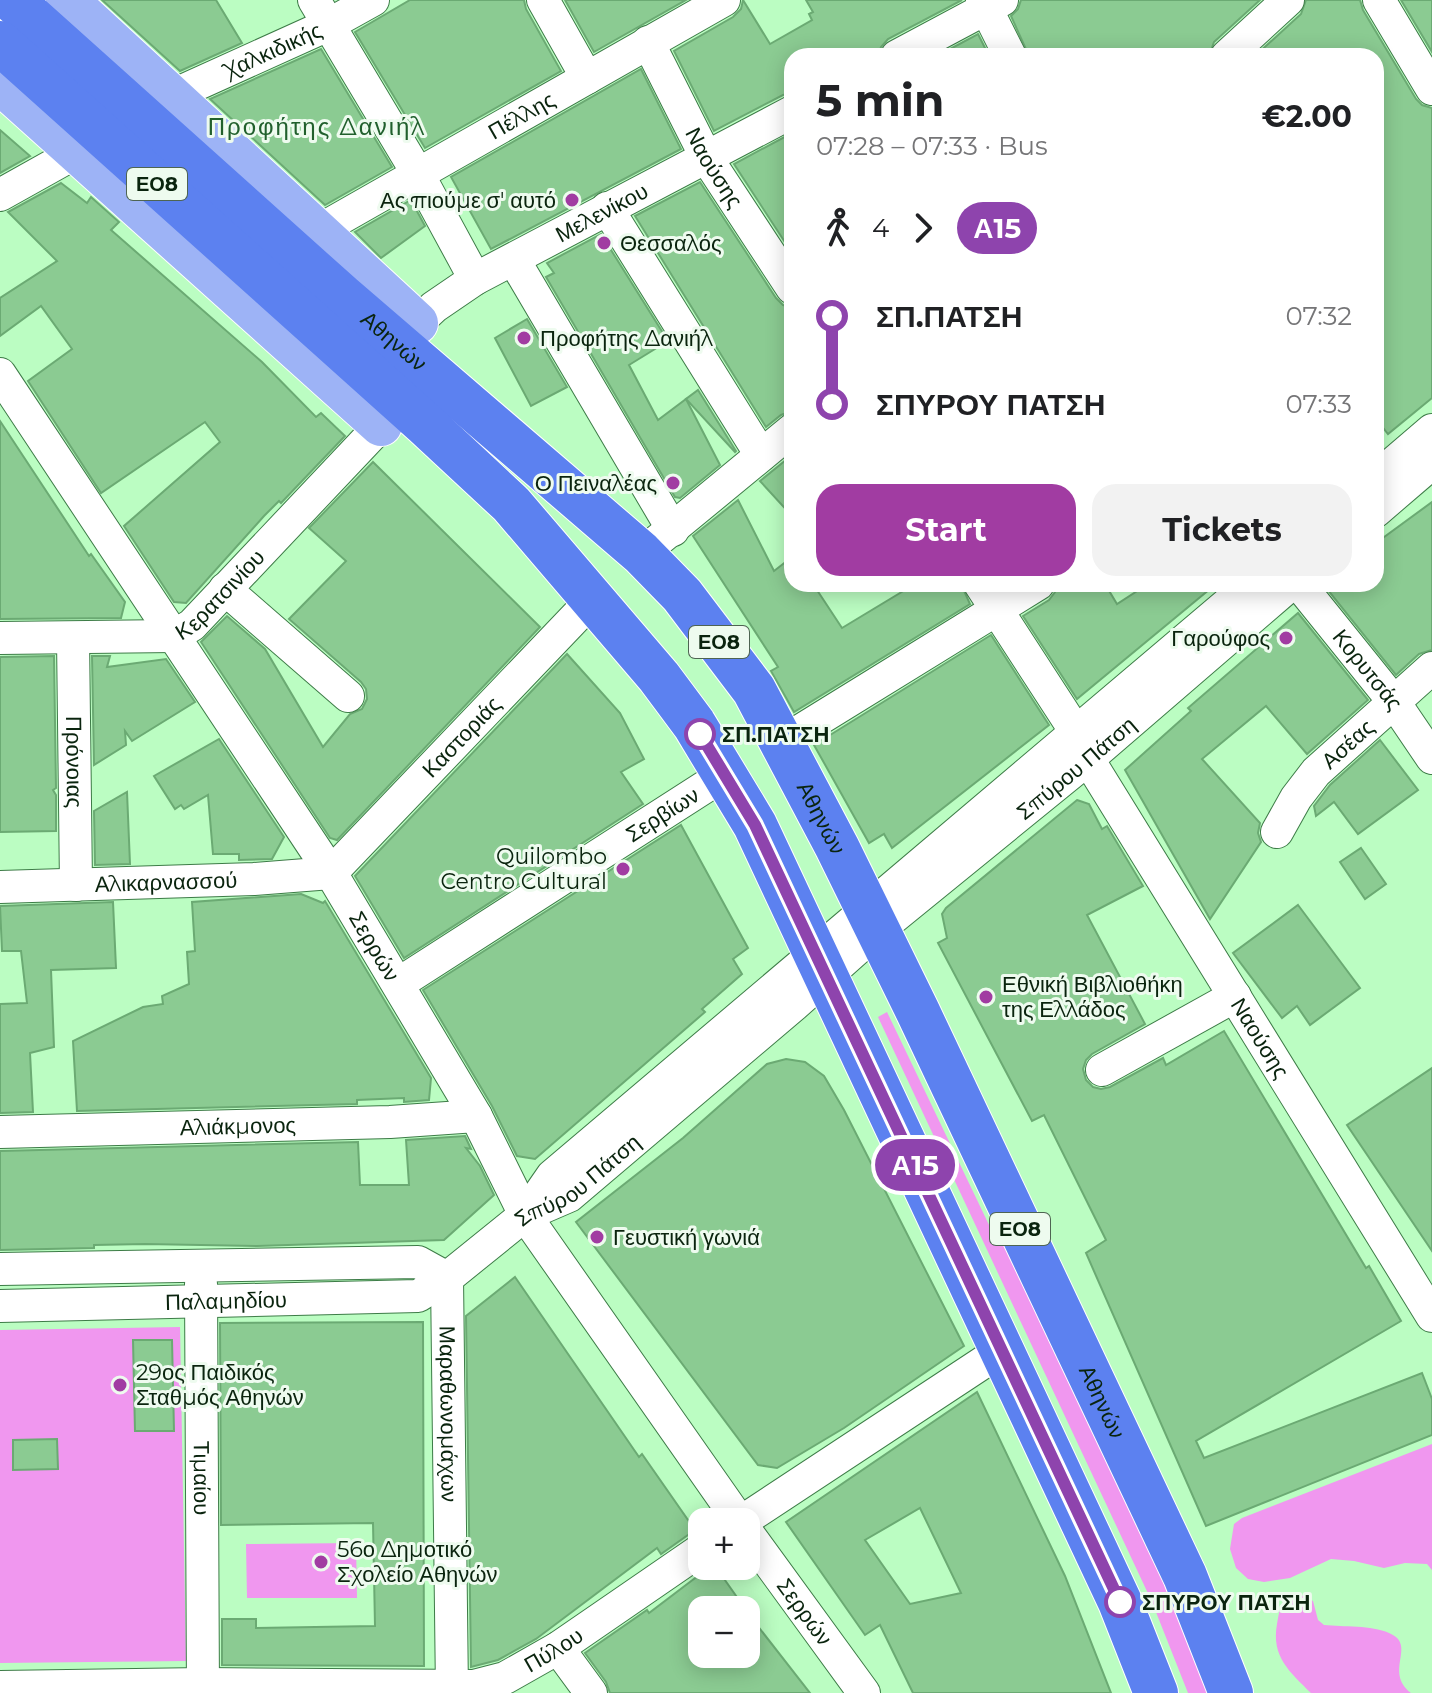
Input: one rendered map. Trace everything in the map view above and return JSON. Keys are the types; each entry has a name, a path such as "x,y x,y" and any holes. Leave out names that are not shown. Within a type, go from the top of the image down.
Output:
{"highway":[{"name":"Αθηνών","path":"12,0 328,310 511,504 592,600 629,638 694,724 755,825 1120,1602 1156,1693"},
{"name":"Αθηνών","path":"0,43 328,310 557,482 657,542 682,595 754,690 873,920 1185,1576 1231,1693"},
{"path":"417,323 557,482"},
{"path":"381,425 592,600"}],"main road":[{"name":"Αθηνών","path":"67,0 417,323"},
{"path":"0,83 381,425"}],"street":[{"name":"Χαλκιδικής","path":"171,96 321,13 373,0"},
{"path":"543,0 587,78"},
{"name":"Πέλλης","path":"318,231 724,0"},
{"path":"1236,48 1288,0"},
{"path":"1379,0 1432,89"},
{"path":"911,48 990,3 1007,48"},
{"path":"321,13 418,174 475,279"},
{"name":"Ναούσης","path":"648,42 706,157 784,276"},
{"name":"Μελενίκου","path":"417,323 434,307 475,279 784,116"},
{"path":"0,195 77,152"},
{"path":"607,208 761,455"},
{"path":"514,260 657,542 784,436"},
{"name":"Σερρών","path":"0,374 331,873 476,1116 525,1215 730,1508"},
{"name":"Κερατσινίου","path":"0,638 174,636 192,625 381,425"},
{"path":"1384,458 1432,430"},
{"path":"1384,504 1432,463"},
{"path":"225,589 348,696"},
{"name":"Σπύρου Πάτση","path":"1082,746 1243,592"},
{"name":"Σπύρου Πάτση","path":"525,1215 569,1196 820,964 1082,746 1281,592"},
{"name":"Κορυτσάς","path":"1305,592 1394,702 1432,758"},
{"path":"782,742 989,597"},
{"name":"Ναούσης","path":"989,597 1432,1316"},
{"name":"Καστοριάς","path":"331,873 592,600"},
{"name":"Πρόνοιας","path":"73,638 76,885"},
{"name":"Ασέας","path":"1277,832 1296,798 1316,772 1432,668"},
{"name":"Σερβίων","path":"398,984 725,774"},
{"name":"Αλικαρνασσού","path":"0,887 331,873"},
{"path":"1102,1070 1235,996"},
{"name":"Αλιάκμονος","path":"0,1132 390,1122 476,1116"},
{"name":"Παλαμηδίου","path":"0,1306 418,1296 447,1278 525,1215"},
{"name":"Παλαμηδίου","path":"0,1269 418,1262 447,1278"},
{"name":"Τιμαίου","path":"201,1264 203,1689"},
{"name":"Μαραθωνομάχων","path":"447,1278 452,1689"},
{"path":"760,1509 1002,1350"},
{"name":"Σερρών","path":"760,1550 864,1693"},
{"name":"Πύλου","path":"0,1687 452,1689 496,1682 558,1648 688,1559"},
{"path":"558,1648 591,1693"}],"shaded area":[{"path":"887,1012 990,1227 1012,1251 1171,1590 1212,1693 1188,1693 1152,1602 878,1017"},
{"path":"180,1327 186,1661 0,1663 0,1330"},
{"path":"1432,1444 1432,1570 1427,1564 1405,1563 1384,1568 1331,1559 1290,1578 1264,1582 1248,1579 1236,1568 1230,1549 1234,1524 1242,1518"},
{"path":"356,1543 357,1598 247,1598 246,1544"},
{"path":"1299,1594 1313,1601 1318,1620 1324,1625 1374,1629 1397,1638 1401,1644 1400,1676 1411,1693 1311,1693 1284,1663 1277,1646 1279,1612 1288,1595"}],"building":[{"path":"102,0 216,0 242,43 180,71"},
{"path":"410,0 524,0 561,71 425,148 355,32"},
{"path":"565,0 686,0 594,52"},
{"path":"743,0 770,44 812,20 809,14 813,12 806,0 962,0 888,39 881,48 784,48 784,95 714,131 674,51 733,17 741,9"},
{"path":"1021,0 1260,0 1214,42 1212,48 1025,48 1011,16"},
{"path":"1306,0 1360,0 1416,99 1432,108 1432,398 1388,434 1384,429 1384,48 1264,48 1301,14"},
{"path":"1401,0 1432,0 1432,52"},
{"path":"978,34 985,48 952,48"},
{"path":"321,49 392,167 325,205 210,99"},
{"path":"641,69 681,149 491,249 451,177"},
{"path":"0,130 30,156 0,173"},
{"path":"784,137 784,241 734,164"},
{"path":"700,182 776,298 784,305 784,414 766,427 635,216"},
{"path":"61,183 87,203 91,197 119,222 111,230 262,362 316,417 321,413 345,436 281,503 279,501 264,516 186,603 174,602 124,526 220,442 205,422 101,493 28,381 72,349 41,306 0,336 0,298 57,261 8,212"},
{"path":"411,200 425,226 381,258 355,232"},
{"path":"601,234 668,341 629,365 658,420 686,399 720,465 680,498 675,497 546,277 554,273 547,263"},
{"path":"527,319 567,387 531,406 495,338"},
{"path":"698,390 736,451 735,452 686,399"},
{"path":"0,421 89,556 91,554 125,602 121,618 0,619"},
{"path":"373,462 540,627 337,840 330,838 201,642 227,616 265,649 323,747 350,714 362,709 367,699 361,682 289,619 346,561 309,528"},
{"path":"784,462 784,507 760,481"},
{"path":"738,500 774,571 784,563 784,592 818,592 842,628 902,592 965,592 970,604 794,712 771,671 778,667 693,536"},
{"path":"1432,502 1432,650 1419,654 1396,675 1329,592 1384,592 1384,537"},
{"path":"1055,592 1110,592 1117,604 1136,592 1206,592 1077,699 1023,616 1049,600"},
{"path":"1298,613 1368,700 1307,754 1266,706 1202,759 1260,823 1258,833 1261,842 1210,919 1125,770 1191,711 1188,708"},
{"path":"991,635 1049,725 892,848 884,834 869,843 814,745"},
{"path":"567,654 620,713 644,759 621,772 643,804 404,958 355,876"},
{"path":"54,656 56,788 53,790 56,795 56,831 0,832 0,657"},
{"path":"92,656 110,656 107,667 166,659 195,702 132,741 125,731 126,745 94,765"},
{"path":"219,739 284,837 272,859 239,860 239,854 213,854 208,795 184,809 181,805 175,809 154,776"},
{"path":"1380,740 1418,790 1358,834 1334,802 1316,816 1314,806 1330,785"},
{"path":"127,792 130,864 95,865 94,811"},
{"path":"1077,800 1089,804 1102,829 1107,826 1143,886 1087,915 1145,1024 1092,1054 1083,1069 1086,1080 1093,1087 1110,1087 1163,1058 1166,1065 1224,1031 1401,1321 1196,1441 1204,1458 1422,1373 1432,1399 1432,1435 1206,1526 1086,1253 1106,1240 1044,1115 1032,1121 938,943 947,938 942,914 946,908"},
{"path":"681,825 748,948 733,959 742,974 702,1009 705,1012 535,1159 517,1156 492,1106 423,990"},
{"path":"1361,848 1386,884 1365,899 1340,862"},
{"path":"301,894 323,903 325,901 431,1078 429,1100 404,1102 404,1098 357,1100 357,1104 77,1111 73,1041 143,1007 163,1004 162,996 189,984 187,952 195,951 192,902"},
{"path":"113,902 116,968 51,970 54,1047 30,1053 33,1112 0,1113 0,1004 27,1003 21,951 2,951 0,906"},
{"path":"1298,905 1360,988 1310,1025 1297,1006 1282,1018 1233,953"},
{"path":"786,1059 805,1062 824,1076 964,1346 844,1428 777,1468 758,1465 576,1222 683,1138 767,1064"},
{"path":"1432,1068 1432,1251 1347,1125"},
{"path":"465,1136 471,1149 466,1148 480,1166 494,1195 444,1240 257,1246 94,1245 94,1248 0,1250 0,1151 358,1142 360,1185 409,1185 406,1140"},
{"path":"515,1277 639,1457 642,1454 688,1520 688,1535 661,1554 657,1548 536,1639 498,1660 471,1667 466,1316"},
{"path":"423,1322 424,1666 222,1665 222,1619 256,1619 256,1628 375,1626 373,1523 221,1525 220,1323"},
{"path":"133,1340 172,1340 174,1431 135,1431"},
{"path":"977,1392 1065,1576 1111,1693 913,1693 880,1625 865,1635 786,1522","holes":["920,1508 961,1593 910,1604 865,1540"]},
{"path":"57,1439 58,1469 13,1470 13,1440"},
{"path":"693,1580 725,1580 736,1596 688,1596 688,1668 760,1668 760,1629 810,1693 610,1693 606,1682 585,1653 647,1610 649,1613"}],"bus line":[{"name":"Α15","path":"700,734 755,825 1120,1602"}],"place":[{"name":"Ας πιούμε σ' αυτό","path":"572,200"},
{"name":"Θεσσαλός","path":"604,243"},
{"name":"Προφήτης Δανιήλ","path":"524,338"},
{"name":"Ο Πειναλέας","path":"673,483"},
{"name":"Γαρούφος","path":"1286,638"},
{"name":"ΣΠ.ΠΑΤΣΗ","path":"700,734"},
{"name":"Quilombo Centro Cultural","path":"623,869"},
{"name":"Εθνική Βιβλιοθήκη της Ελλάδος","path":"986,997"},
{"name":"Γευστική γωνιά","path":"597,1237"},
{"name":"29ος Παιδικός Σταθμός Αθηνών","path":"120,1385"},
{"name":"56ο Δημοτικό Σχολείο Αθηνών","path":"321,1562"},
{"name":"ΣΠΥΡΟΥ ΠΑΤΣΗ","path":"1120,1602"}],"district":[{"name":"Προφήτης Δανιήλ","path":"317,126"}]}
